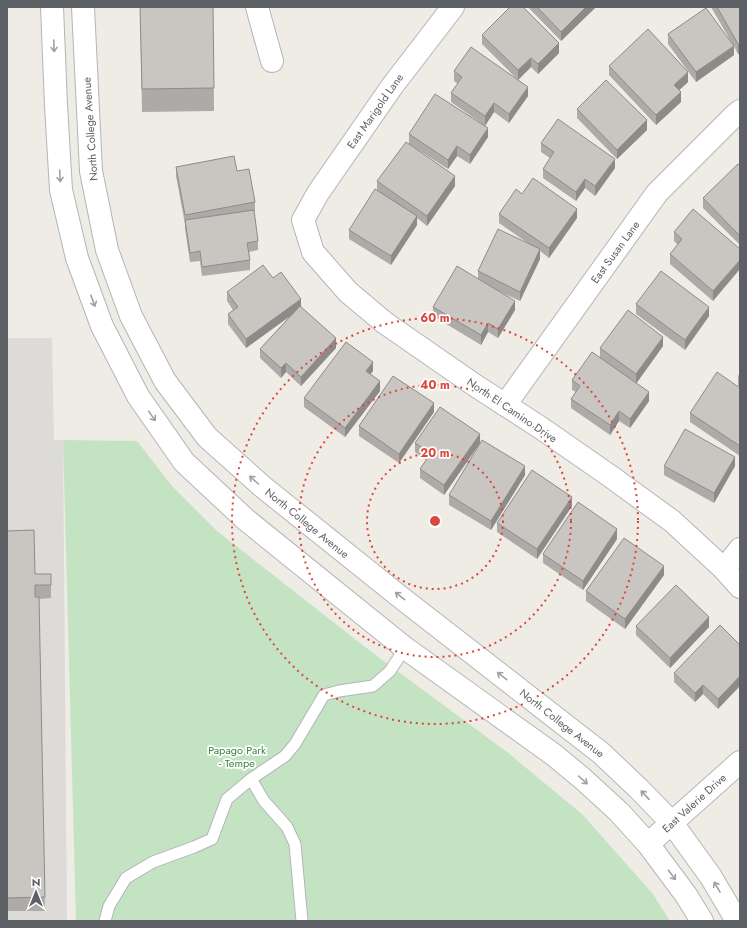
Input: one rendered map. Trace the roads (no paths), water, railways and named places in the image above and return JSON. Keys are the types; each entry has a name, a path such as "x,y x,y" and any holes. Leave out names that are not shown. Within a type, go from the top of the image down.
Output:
{"street":[{"path":"52,7 61,190 77,258 102,326 138,396 184,462 244,519 405,648 554,755 619,812 648,844 686,895 702,921"},
{"name":"North College Avenue","path":"83,7 90,171 107,250 131,316 164,381 207,437 263,488 601,753 672,823 711,877 737,921"},
{"path":"256,7 272,61"},
{"name":"East Marigold Lane","path":"303,220 318,192 393,85 453,7"},
{"name":"East Susan Lane","path":"505,405 657,193 735,115 740,112"},
{"name":"North El Camino Drive","path":"303,220 313,252 348,292 385,323 476,386 541,428 672,521 724,569 740,586"},
{"path":"724,569 740,549"},
{"name":"East Valerie Drive","path":"648,844 740,762"}],"lane":[{"path":"105,921 109,906 126,878 153,862 212,839 227,799 285,756 295,744 324,695 339,691 373,686 390,671 405,648"},
{"path":"252,779 264,801 287,827 295,844 302,921"}],"park label":[{"name":"Papago Park - Tempe","path":"237,756"}]}
